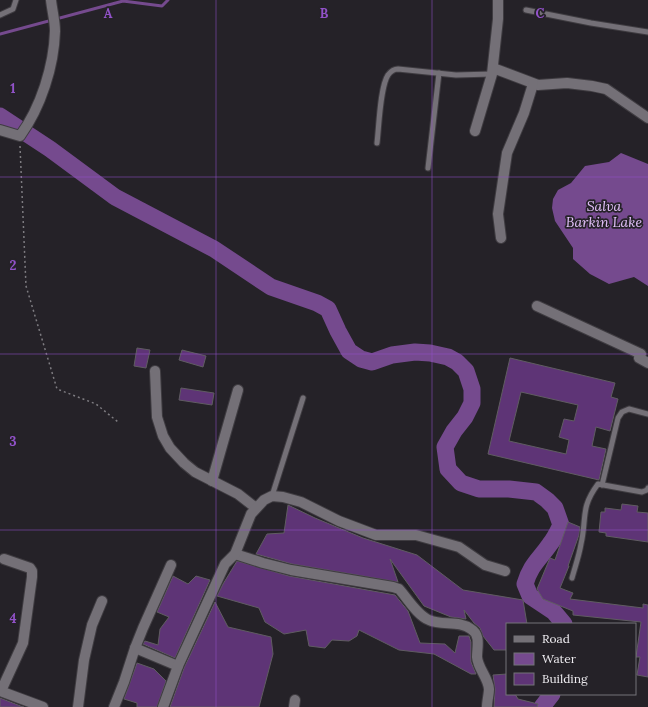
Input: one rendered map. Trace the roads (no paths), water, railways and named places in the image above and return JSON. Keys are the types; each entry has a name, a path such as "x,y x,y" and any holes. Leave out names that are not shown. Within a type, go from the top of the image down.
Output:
{"street":[{"path":"475,131 492,71 498,19 498,0"},
{"path":"0,130 20,136 28,125 36,109 52,62 55,29 52,5"},
{"path":"492,71 538,85 567,83 606,89 648,118"},
{"path":"501,238 498,214 507,153 524,113 533,84"},
{"path":"537,306 641,354 639,358 648,363"},
{"path":"154,371 157,416 163,436 170,448 195,472 238,494 256,508"},
{"path":"212,481 238,390"},
{"path":"163,707 178,666 225,564 234,554 251,514 264,500 272,496 283,497 301,502 338,521 376,535 416,535 459,547 485,565 505,571"},
{"path":"234,554 291,570 393,587 399,589 427,619 438,622 465,625 472,629 478,642 477,658 489,688 487,707"},
{"path":"4,559 30,568 32,571 32,577 23,643 0,691 43,707"},
{"path":"114,707 135,648 171,565"},
{"path":"78,707 84,660 92,625 102,601"},
{"path":"135,648 178,666"}],"lane":[{"path":"0,15 13,9 16,0"},
{"path":"526,10 591,23 648,32"},
{"path":"377,143 383,92 388,74 395,69 456,75 492,71"},
{"path":"428,168 439,73"},
{"path":"272,496 304,398"},
{"path":"602,485 618,418 622,412 629,409 648,414"},
{"path":"572,578 581,544 585,509 590,495 598,484 645,492 648,488"}],"water":[{"name":"Salva Barkin Lake","path":"621,153 648,164 648,286 634,277 609,284 590,274 573,259 573,248 555,221 552,208 553,199 558,190 571,183 585,166 609,162"}],"waterway":[{"path":"0,34 123,1 162,6 168,0"},
{"path":"0,116 50,149 115,197 214,249 271,287 317,303 328,309 349,351 361,359 372,362 392,355 415,352 430,353 448,357 457,362 466,371 472,389 472,403 465,417 454,431 445,447 448,469 461,483 479,489 509,489 536,492 555,508 561,525 533,567 525,584 530,596 554,612 563,623"},
{"path":"542,707 551,695"}]}
